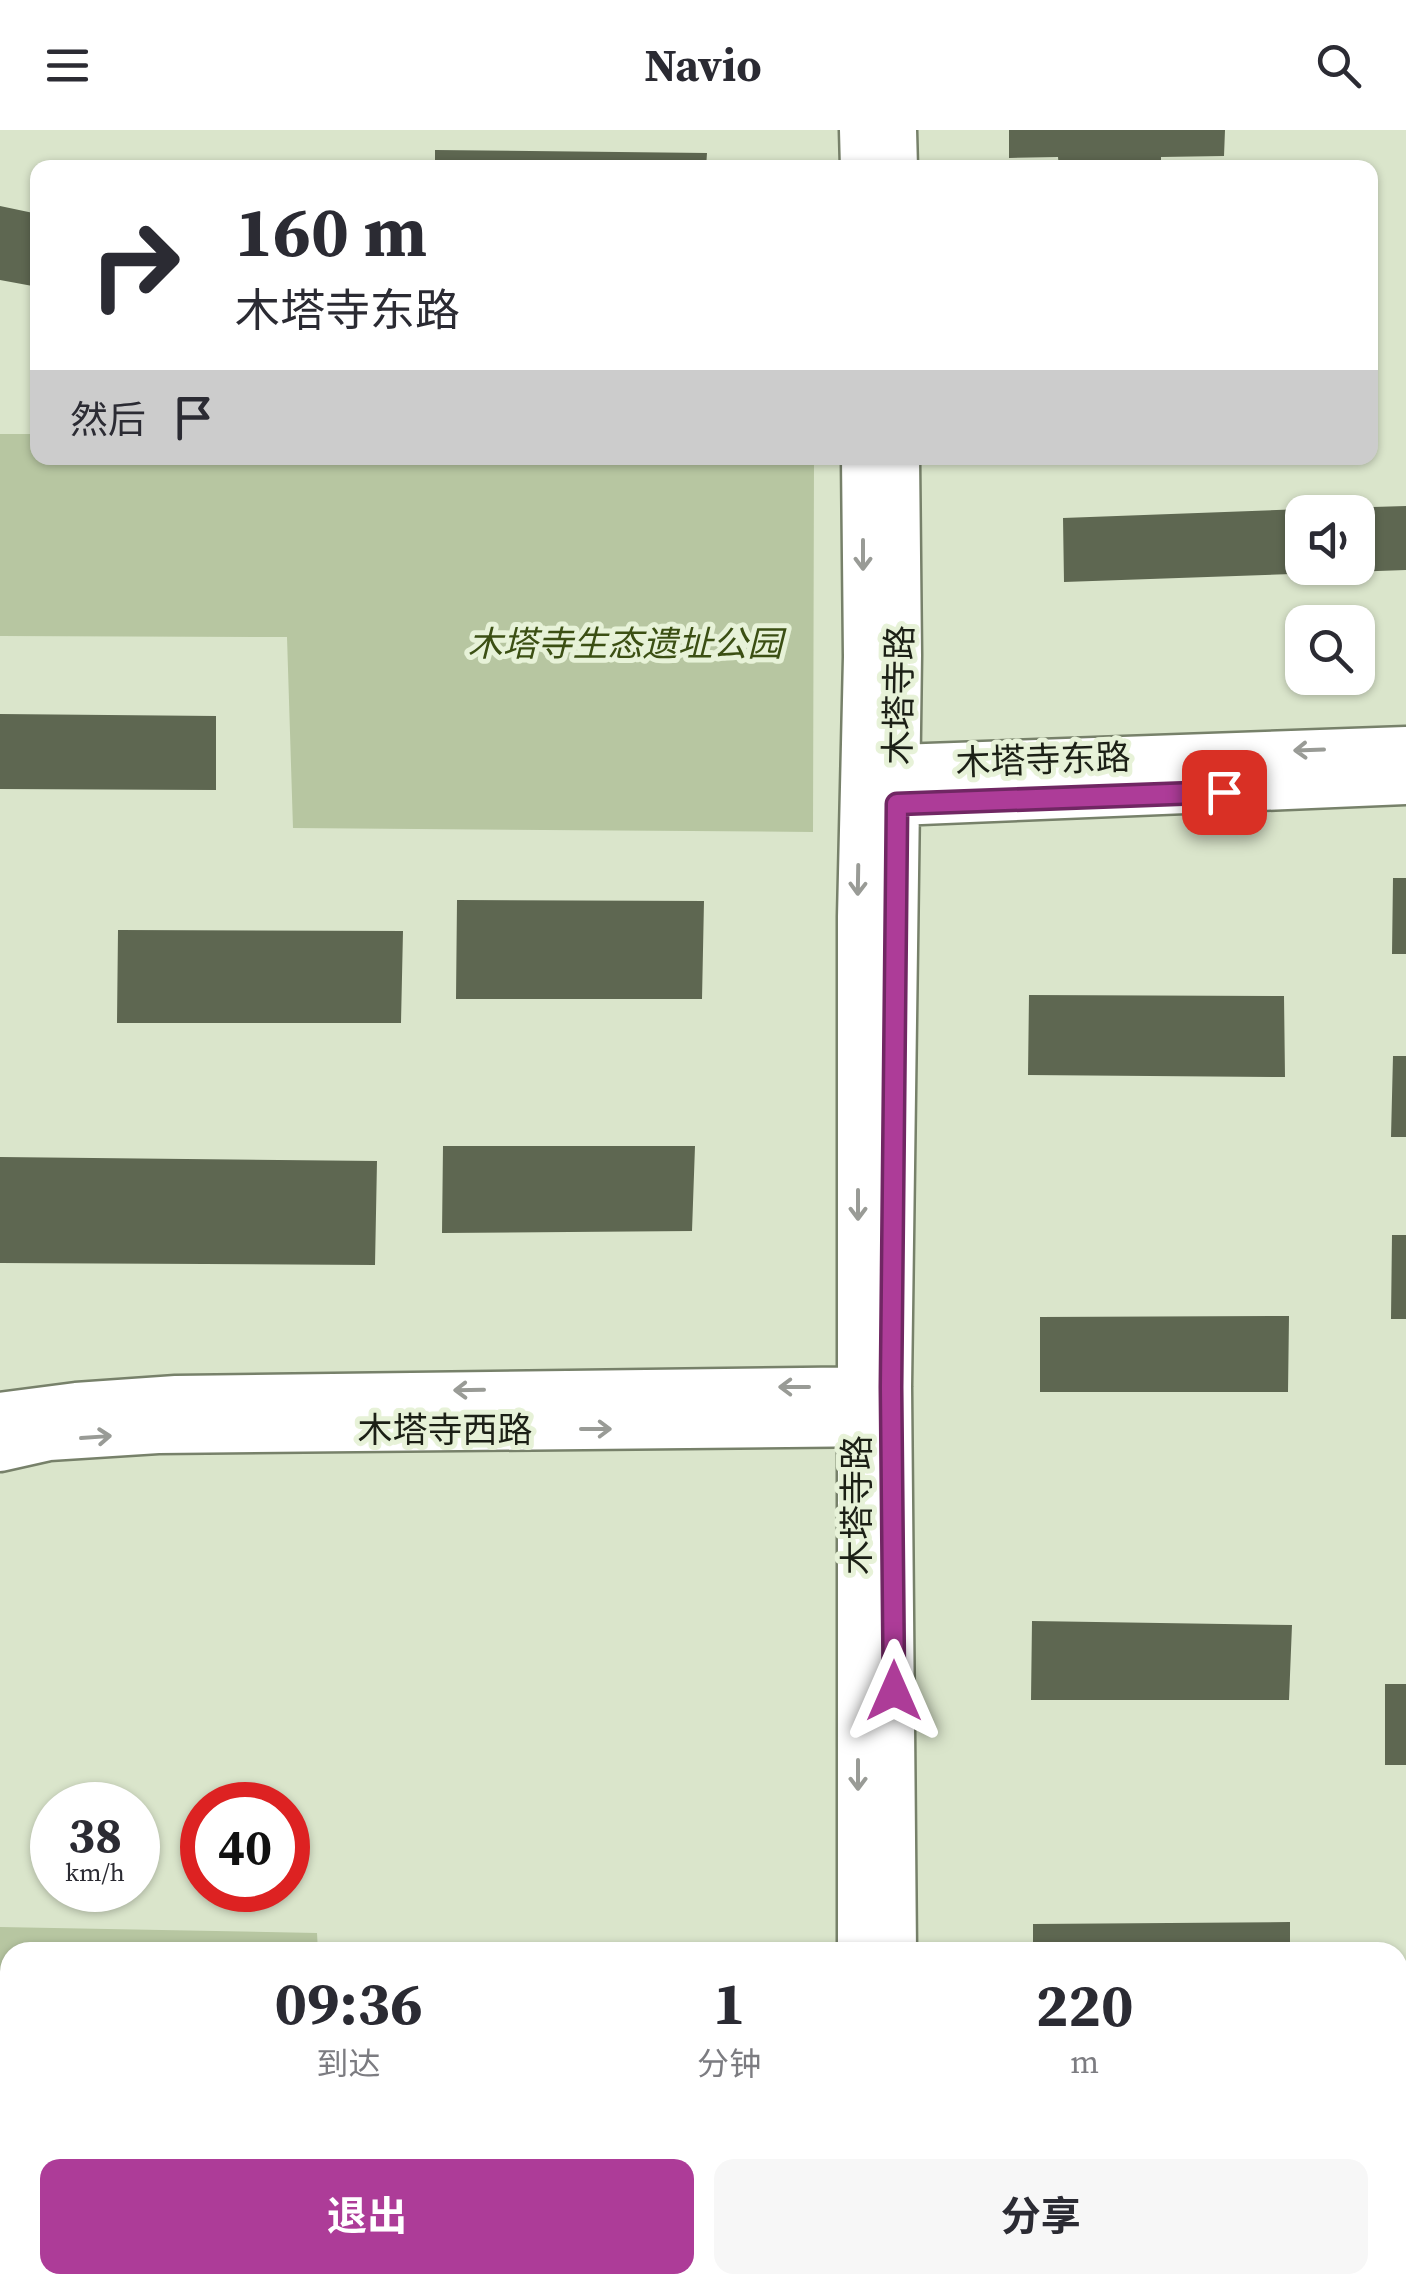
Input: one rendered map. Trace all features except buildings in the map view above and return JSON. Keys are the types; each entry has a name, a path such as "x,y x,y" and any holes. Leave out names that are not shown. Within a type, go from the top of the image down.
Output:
{"street":[{"path":"860,130 860,160"},
{"path":"896,130 896,160"},
{"name":"木塔寺路","path":"858,1942 874,1406 878,786 864,658 862,465"},
{"name":"木塔寺路","path":"878,786 901,655 899,465"},
{"name":"木塔寺东路","path":"878,786 1406,747"},
{"name":"木塔寺东路","path":"878,786 1406,784"},
{"name":"木塔寺西路","path":"0,1414 76,1403 176,1396 874,1406"},
{"name":"木塔寺路","path":"874,1406 896,1942"},
{"name":"木塔寺西路","path":"0,1451 50,1440 158,1432 874,1406"}],"green space":[{"name":"木塔寺生态遗址公园","path":"0,434 30,434 30,465 814,465 813,832 293,828 287,637 0,636"},
{"path":"0,1927 317,1933 317,1942 0,1942"}],"route":[{"path":"894,1691 891,1387 897,804 1224,792"}]}
